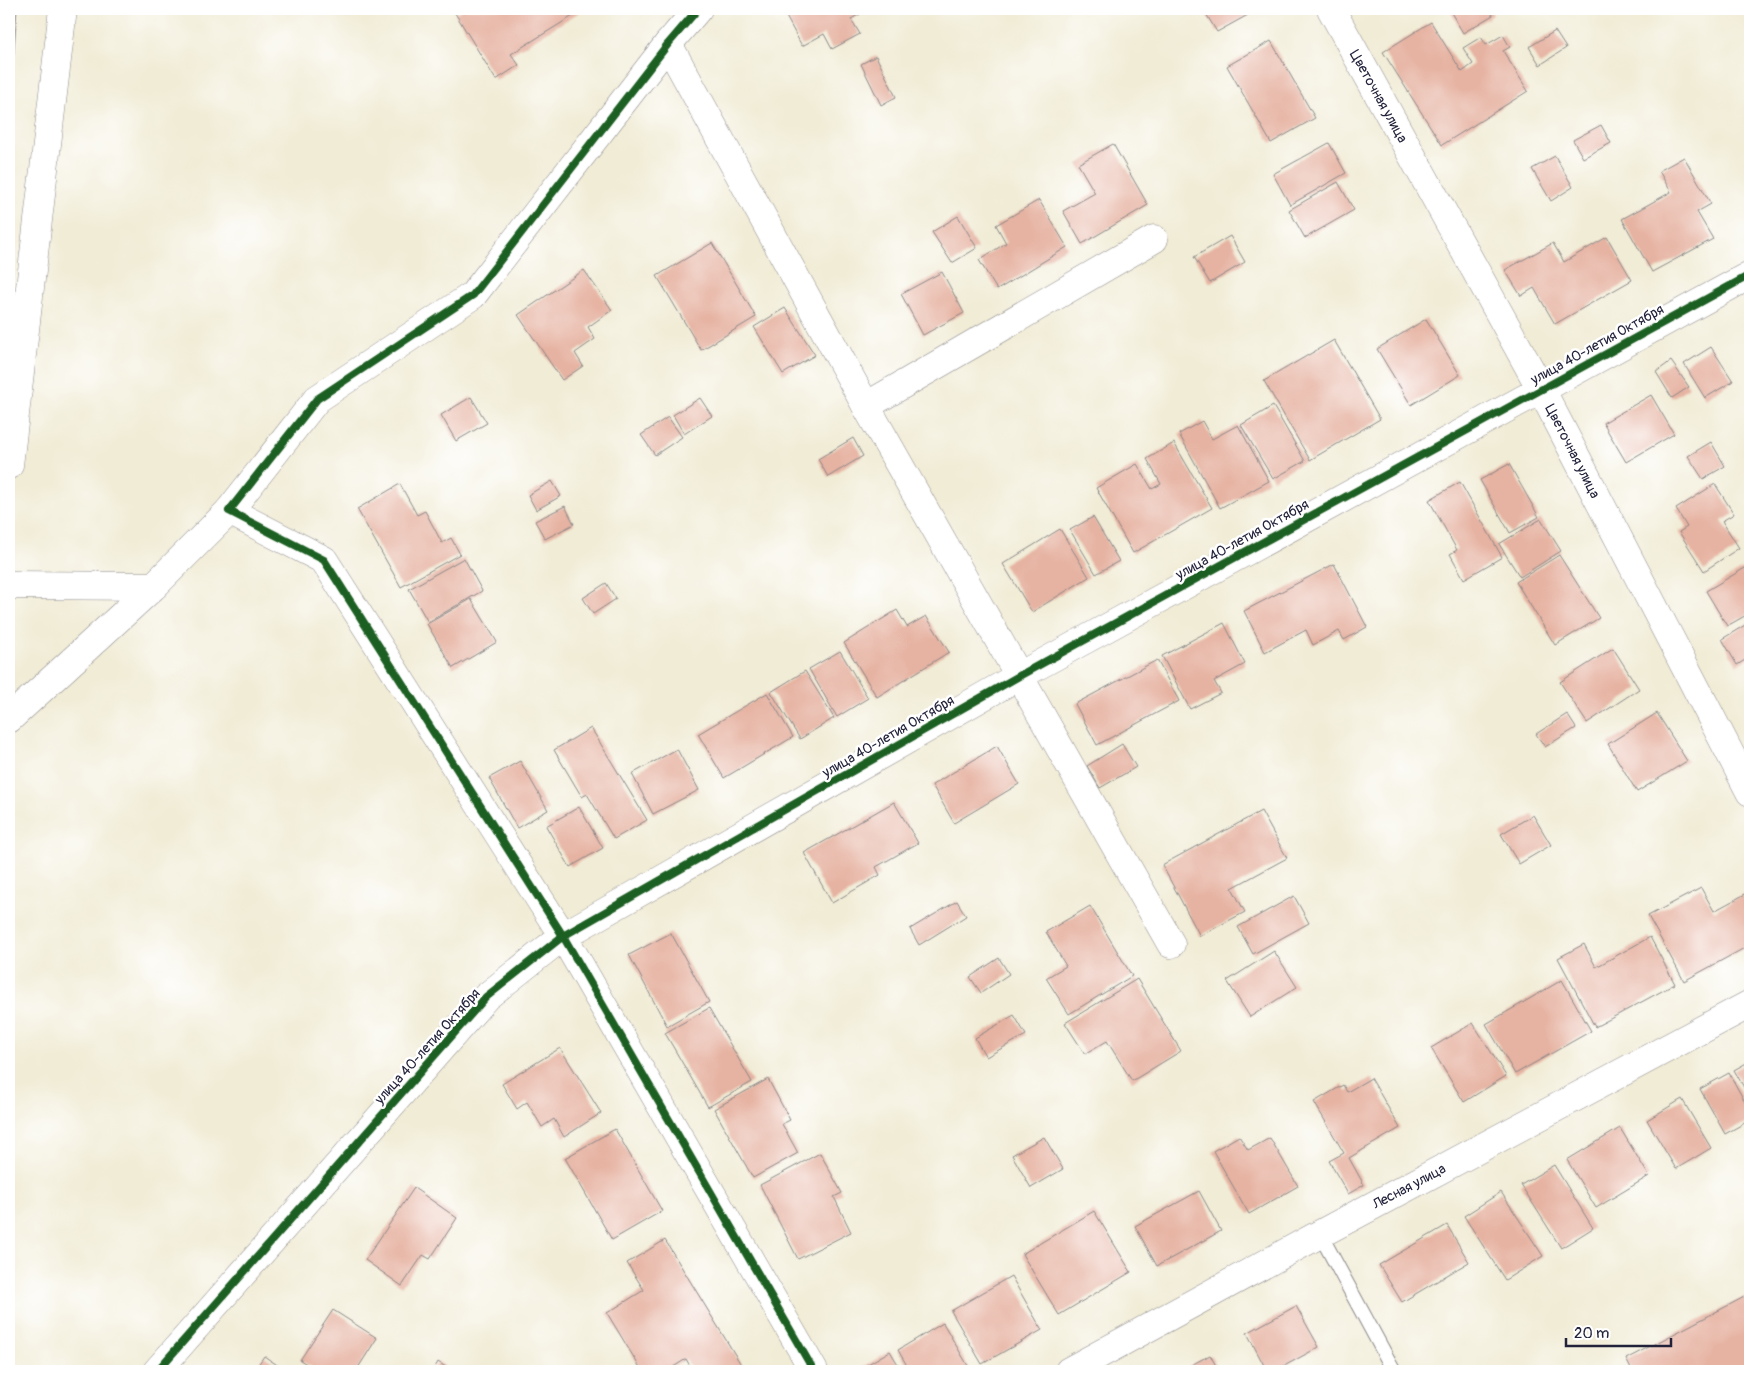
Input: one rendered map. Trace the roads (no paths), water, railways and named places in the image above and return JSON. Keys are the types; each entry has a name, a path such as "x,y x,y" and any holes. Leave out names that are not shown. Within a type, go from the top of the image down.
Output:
{"street":[{"path":"9,465 64,9"},
{"path":"9,719 154,586 229,511 317,399 473,295 668,44 698,9"},
{"name":"Цветочная улица","path":"1331,9 1541,390 1750,792"},
{"path":"668,44 866,406 1171,944"},
{"path":"866,406 1154,239"},
{"name":"улица 40-летия Октября","path":"158,1371 486,998 564,936 1019,676 1750,275"},
{"path":"229,511 324,560 564,936 814,1371"},
{"path":"9,585 154,586"},
{"name":"Лесная улица","path":"1069,1371 1320,1234 1750,1004"}],"lane":[{"path":"1320,1234 1394,1371"}]}
